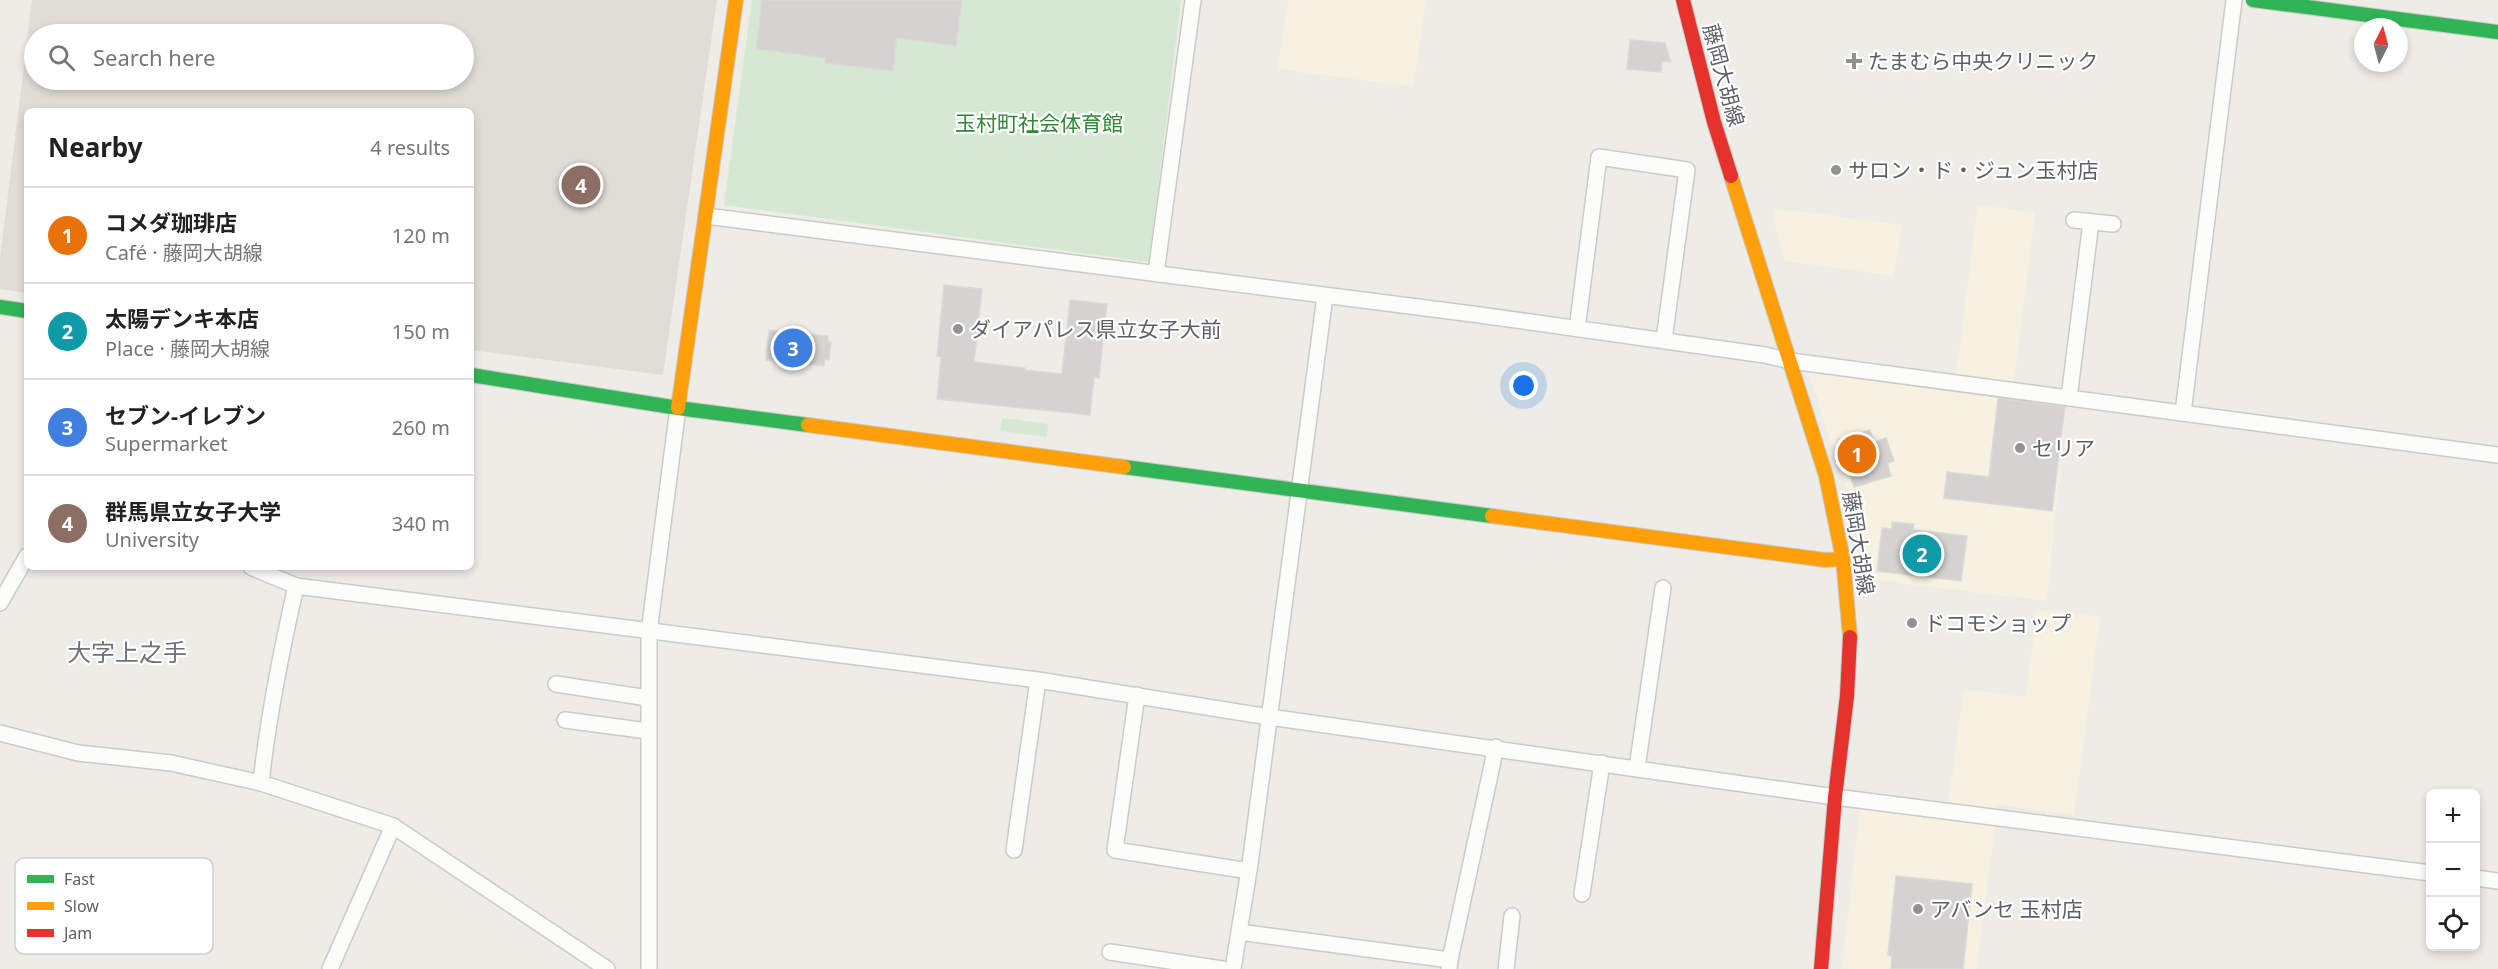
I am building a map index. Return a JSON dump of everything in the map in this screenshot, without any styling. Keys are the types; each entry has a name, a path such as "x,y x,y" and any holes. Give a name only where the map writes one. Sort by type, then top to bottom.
{"street":[{"path":"649,969 649,632 678,408 736,0"},
{"path":"1156,273 1193,0"},
{"name":"藤岡大胡線","path":"1683,0 1714,122 1826,476 1843,559 1849,640 1847,696 1835,797 1821,969"},
{"path":"2183,413 2234,0"},
{"path":"2253,0 2498,32"},
{"path":"1577,329 1599,157 1687,170 1664,340"},
{"path":"706,216 1664,340 1791,361 2498,455"},
{"path":"2074,220 2113,224"},
{"path":"2069,398 2091,222"},
{"path":"1233,969 1249,871 1325,296"},
{"path":"0,307 24,311"},
{"path":"474,375 678,408 1825,560 1843,559"},
{"path":"0,603 24,561"},
{"path":"258,570 296,586 1038,680 1269,717 1496,747 1835,797 2426,872"},
{"path":"261,783 274,684 296,586"},
{"path":"1637,768 1663,588"},
{"path":"1014,850 1038,680"},
{"path":"556,684 648,698"},
{"path":"1137,695 1115,850 1249,871"},
{"path":"565,720 648,731"},
{"path":"0,734 78,753 171,763 261,783 393,826 607,969"},
{"path":"1239,932 1449,965 1496,747"},
{"path":"1582,894 1602,763"},
{"path":"330,969 393,826"},
{"path":"2480,879 2498,881"},
{"path":"1506,969 1512,916"},
{"path":"1110,952 1222,969"}],"shaded area":[{"path":"32,0 717,0 663,375 474,350 474,108 24,108 24,293 0,289 0,259 24,65 24,90 474,90 474,24 29,24"},
{"path":"1288,0 1426,0 1413,87 1278,69"},
{"path":"1978,205 2035,212 2012,397 2066,405 2047,601 1866,579 1846,487 1808,370 1954,391"},
{"path":"1775,208 1902,225 1894,276 1785,261 1774,222"},
{"path":"2037,609 2100,617 2074,815 1998,805 1976,969 1842,969 1860,808 1946,819 1964,689 2026,697"}],"green space":[{"name":"玉村町社会体育館","path":"752,0 1181,0 1149,262 724,205"},
{"path":"1002,418 1048,424 1047,437 1000,431"}],"building":[{"path":"762,0 962,0 956,46 897,38 893,71 825,63 825,58 756,49"},
{"path":"1630,40 1665,43 1671,62 1662,61 1661,72 1627,69"},
{"name":"ダイアパレス県立女子大前","path":"944,285 982,289 974,362 1025,368 1025,370 1062,374 1070,300 1107,304 1099,378 1094,377 1090,415 937,399 941,357 937,356"},
{"path":"769,330 828,336 828,342 831,342 829,360 825,359 824,366 766,360"},
{"path":"1998,398 2065,407 2052,511 1944,498 1947,472 1989,477"},
{"path":"1870,430 1874,442 1886,438 1894,461 1887,463 1891,476 1854,487 1839,440"},
{"path":"1892,522 1914,524 1913,530 1967,536 1961,581 1877,571 1882,528 1892,529"},
{"path":"1896,876 1972,884 1963,969 1891,969 1892,956 1888,955"}],"traffic: fast":[{"path":"2253,0 2498,32"},
{"path":"0,307 24,311"},
{"path":"474,375 678,408 808,425"},
{"path":"1124,467 1492,516"}],"traffic: slow":[{"path":"678,408 736,0"},
{"path":"1731,176 1826,476 1843,559 1850,637"},
{"path":"808,425 1124,467"},
{"path":"1492,516 1825,560 1843,559"}],"traffic: jam":[{"path":"1683,0 1714,122 1731,176"},
{"path":"1821,969 1835,797 1847,696 1850,637"}],"place":[{"name":"たまむら中央クリニック","path":"1854,61"},
{"name":"サロン・ド・ジュン玉村店","path":"1836,170"},
{"name":"群馬県立女子大学","path":"581,185"},
{"name":"ダイアパレス県立女子大前","path":"958,329"},
{"name":"セブン-イレブン","path":"793,348"},
{"name":"セリア","path":"2020,448"},
{"name":"コメダ珈琲店","path":"1857,454"},
{"name":"太陽デンキ本店","path":"1922,554"},
{"name":"ドコモショップ","path":"1912,623"},
{"name":"アバンセ 玉村店","path":"1918,909"}],"district":[{"name":"大字上之手","path":"127,651"}]}
